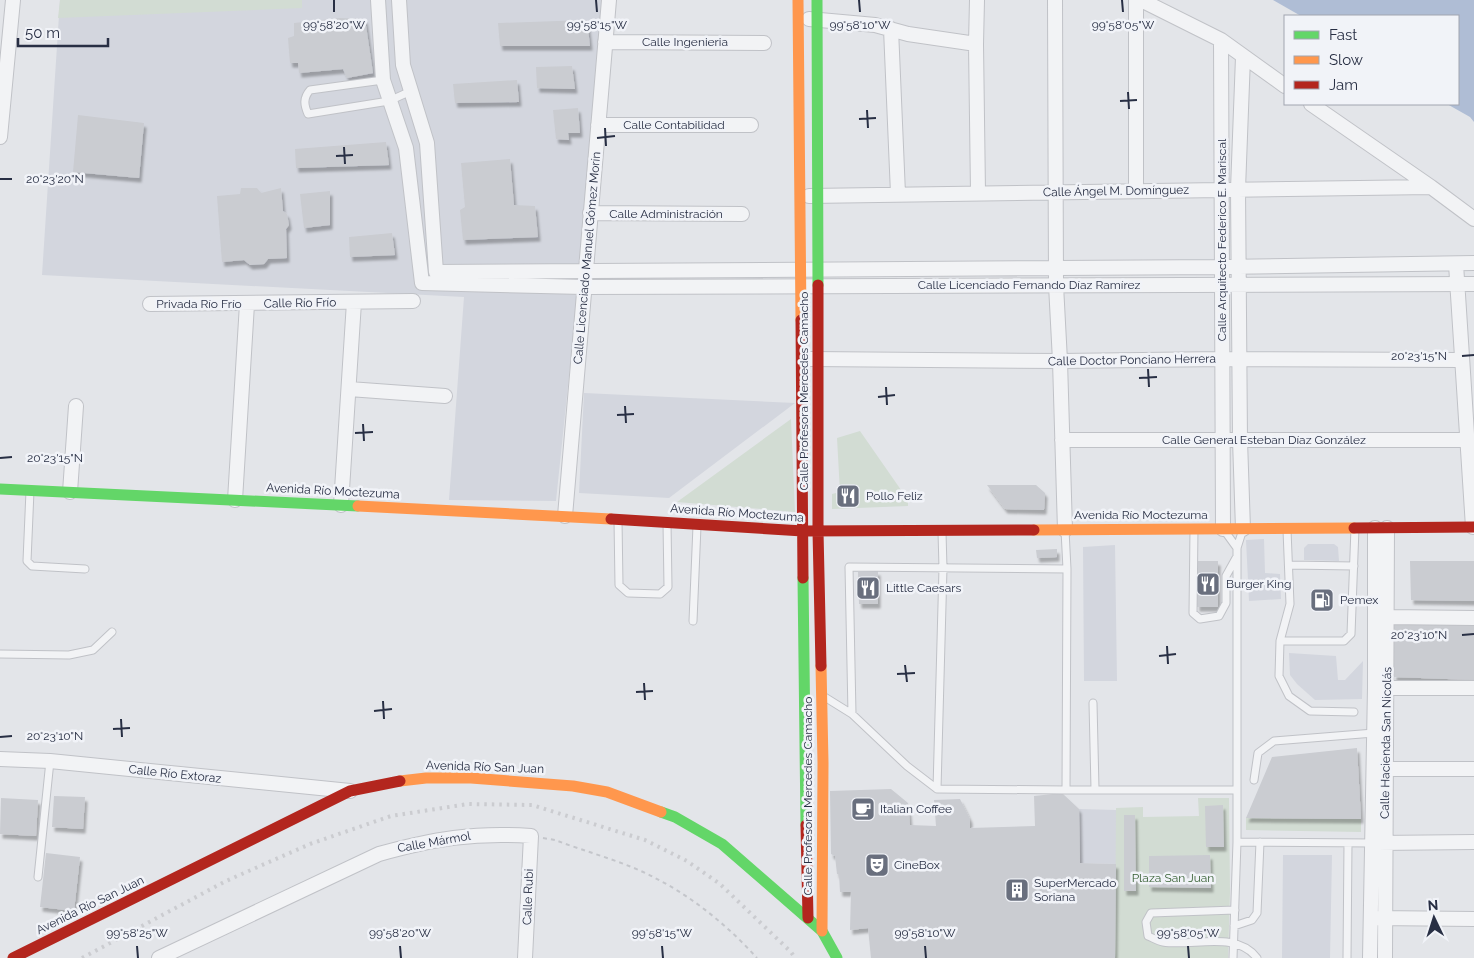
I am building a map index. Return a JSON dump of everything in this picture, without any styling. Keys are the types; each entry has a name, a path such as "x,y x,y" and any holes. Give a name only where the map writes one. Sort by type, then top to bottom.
{"street":[{"path":"0,137 13,0"},
{"path":"378,0 383,80 390,102"},
{"path":"399,0 403,65 411,90"},
{"name":"Calle Licenciado Manuel Gómez Morín","path":"564,516 609,0"},
{"name":"Calle Profesora Mercedes Camacho","path":"798,0 808,918"},
{"name":"Calle Profesora Mercedes Camacho","path":"817,0 818,531 823,763 822,931"},
{"path":"977,0 978,193"},
{"path":"1055,0 1056,285 1065,530"},
{"path":"1136,0 1136,191"},
{"path":"1141,0 1221,40 1284,85"},
{"path":"798,18 875,25 908,34 976,44"},
{"path":"891,30 898,194"},
{"name":"Calle Arquitecto Federico E. Mariscal","path":"1221,40 1223,529"},
{"name":"Calle Ingenieria","path":"605,42 764,42"},
{"name":"Calle Arquitecto Federico E. Mariscal","path":"1243,57 1238,189 1240,440 1243,529"},
{"name":"Calle Licenciado Fernando Díaz Ramírez","path":"411,90 427,143 436,272 1222,267 1474,263"},
{"name":"Calle Licenciado Fernando Díaz Ramírez","path":"390,102 406,148 422,283 584,287 1474,284"},
{"path":"1312,105 1474,219"},
{"name":"Calle Contabilidad","path":"598,125 751,125"},
{"name":"Calle Ángel M. Domínguez","path":"800,196 1431,187"},
{"name":"Calle Administración","path":"590,213 742,214"},
{"path":"1456,264 1473,527"},
{"name":"Calle Río Frío","path":"247,304 413,301"},
{"path":"341,505 354,302"},
{"name":"Privada Río Frío","path":"150,304 247,304"},
{"path":"235,500 247,304"},
{"name":"Calle Doctor Ponciano Herrera","path":"802,359 1060,361 1223,359 1462,360"},
{"path":"348,389 445,396"},
{"path":"70,492 76,406"},
{"name":"Calle General Esteban Díaz González","path":"1062,440 1467,440"},
{"name":"Avenida Río Moctezuma","path":"0,489 564,516 803,531 1473,527"},
{"name":"Calle Hacienda San Nicolás","path":"1379,843 1374,733 1381,688 1387,617 1381,528"},
{"name":"Calle Hacienda San Nicolás","path":"1370,958 1377,918 1379,843 1386,769 1381,688 1381,528"},
{"path":"1387,617 1474,618"},
{"path":"1381,688 1474,688"},
{"name":"Calle Río Extoraz","path":"0,759 50,761 350,791"},
{"path":"805,764 823,763"},
{"path":"1386,769 1474,769"},
{"name":"Avenida Río San Juan","path":"13,958 350,791 426,778 471,778 573,786 606,792 675,818 722,844 822,931"},
{"name":"Calle Mármol","path":"159,958 378,854 417,843 464,835 502,834 530,836"},
{"name":"Calle Rubi","path":"525,958 530,836"},
{"path":"1379,843 1474,842"},
{"path":"1377,918 1474,919"},
{"name":"Calle Hacienda San Nicolás","path":"1377,918 1384,958"},
{"path":"822,931 838,958"}],"lane":[{"path":"383,80 310,90 305,96 305,106 308,114 390,102 411,90"},
{"path":"30,490 27,561 32,566 85,570"},
{"path":"618,519 619,585 628,593 660,594 668,588 667,523"},
{"path":"693,621 697,524"},
{"path":"1280,641 1344,640 1351,634 1355,528"},
{"path":"1194,529 1193,613 1200,618 1219,616 1226,603 1226,576 1237,557"},
{"path":"1223,529 1237,548"},
{"path":"1233,958 1237,842 1237,548 1243,529"},
{"path":"1287,529 1290,604 1280,641 1279,676 1289,696 1310,712 1354,712"},
{"path":"937,789 943,568 942,530"},
{"path":"1065,530 1067,569 1066,790"},
{"path":"1289,565 1354,566"},
{"path":"852,714 849,567 1067,569"},
{"path":"0,654 69,656 94,650 112,632"},
{"path":"821,695 852,714 907,766 937,789 1237,790"},
{"path":"1093,703 1095,789"},
{"path":"1254,780 1258,753 1274,741 1374,733"},
{"path":"38,877 50,761"},
{"path":"1237,842 1379,843"},
{"path":"1234,926 1252,920 1257,913 1260,842"},
{"path":"1347,958 1348,843"},
{"path":"1235,910 1151,913 1146,922 1148,936 1162,942 1233,942 1252,951 1258,958"}],"path":[{"path":"530,836 555,840 655,877 705,910 757,958"}],"shaded area":[{"path":"60,0 608,0 556,501 449,500 464,297 42,275"},
{"path":"584,393 795,403 669,498 579,493"},
{"path":"1264,539 1265,573 1280,574 1281,599 1249,601 1246,540"},
{"path":"1308,544 1334,544 1338,547 1339,561 1304,560 1304,548"},
{"path":"1115,545 1117,681 1084,681 1083,547"},
{"path":"1289,653 1336,656 1338,680 1345,680 1363,661 1362,699 1315,700 1290,675"},
{"path":"1079,809 1116,810 1116,864 1080,863"},
{"path":"1283,855 1332,855 1330,958 1282,958"}],"green space":[{"path":"60,0 302,0 302,8 58,18"},
{"path":"791,419 795,512 677,502"},
{"path":"860,431 908,500 908,506 832,509 832,494 840,492 837,438"},
{"name":"Plaza San Juan","path":"1198,798 1229,798 1230,892 1228,958 1115,958 1116,808 1143,807 1143,817 1199,816"},
{"path":"1246,818 1361,819 1361,832 1246,830"}],"water":[{"path":"1273,0 1474,0 1474,122 1470,117 1449,105 1459,105 1459,15 1299,15"}],"building":[{"path":"340,18 365,19 373,73 347,78 343,69 299,73 298,63 290,63 288,38 294,36 294,23"},
{"path":"587,20 590,46 500,46 498,23"},
{"path":"572,66 575,89 537,88 536,67"},
{"path":"517,80 519,102 455,103 453,84"},
{"path":"578,108 580,133 568,133 569,140 556,139 553,110"},
{"path":"78,115 144,123 139,178 73,172"},
{"path":"386,142 389,165 296,168 295,149"},
{"path":"510,159 514,205 535,206 538,237 463,240 460,210 465,207 461,163"},
{"path":"241,188 257,188 261,193 281,188 283,211 287,214 289,225 286,229 287,258 268,259 264,264 250,265 244,260 222,262 217,196 240,194"},
{"path":"330,191 330,225 304,228 300,194"},
{"path":"392,233 395,255 350,257 349,237"},
{"path":"987,485 1036,485 1045,493 1044,510 1005,509"},
{"path":"1057,549 1057,557 1037,558 1036,550"},
{"name":"Burger King","path":"1197,561 1218,561 1218,607 1197,607"},
{"path":"1410,561 1474,561 1474,601 1411,600"},
{"name":"Little Caesars","path":"878,571 878,604 859,604 858,572"},
{"path":"1392,624 1474,624 1474,680 1394,677"},
{"path":"1357,748 1361,819 1246,818 1272,757"},
{"name":"SuperMercado Soriana","path":"891,789 908,803 910,825 936,826 934,800 960,799 970,819 970,828 1035,826 1034,796 1062,793 1079,809 1080,863 1116,864 1115,958 871,958 868,928 850,930 851,892 840,892 835,856 831,854 830,791"},
{"path":"54,796 85,797 83,829 52,827"},
{"path":"1,798 38,800 36,836 0,834"},
{"path":"1223,805 1224,847 1206,847 1205,806"},
{"path":"1124,815 1135,815 1136,891 1124,891"},
{"path":"46,853 80,857 74,911 40,907"},
{"path":"1210,855 1211,888 1149,887 1149,856"}],"railway":[{"path":"82,958 226,881 310,844 391,816 468,804 532,805 645,840 687,861 720,884 795,958"}],"traffic: fast":[{"path":"817,0 818,285"},
{"path":"0,489 358,506"},
{"path":"803,578 806,825"},
{"path":"661,812 675,817 722,844 822,931 837,958"}],"traffic: slow":[{"path":"798,0 801,320"},
{"path":"358,506 611,519"},
{"path":"1034,530 1354,528"},
{"path":"821,666 823,763 822,931"},
{"path":"400,781 426,778 471,778 573,786 607,792 661,812"}],"traffic: jam":[{"path":"818,285 818,531 821,666"},
{"path":"801,320 803,578"},
{"path":"611,519 803,531 1034,530"},
{"path":"1354,528 1474,527"},
{"path":"13,958 350,791 400,781"},
{"path":"806,825 808,918"}],"place":[{"name":"Pollo Feliz","path":"848,496"},
{"name":"Burger King","path":"1208,584"},
{"name":"Little Caesars","path":"868,588"},
{"name":"Pemex","path":"1322,600"},
{"name":"Italian Coffee","path":"863,809"},
{"name":"CineBox","path":"877,865"},
{"name":"SuperMercado Soriana","path":"1017,890"}]}
